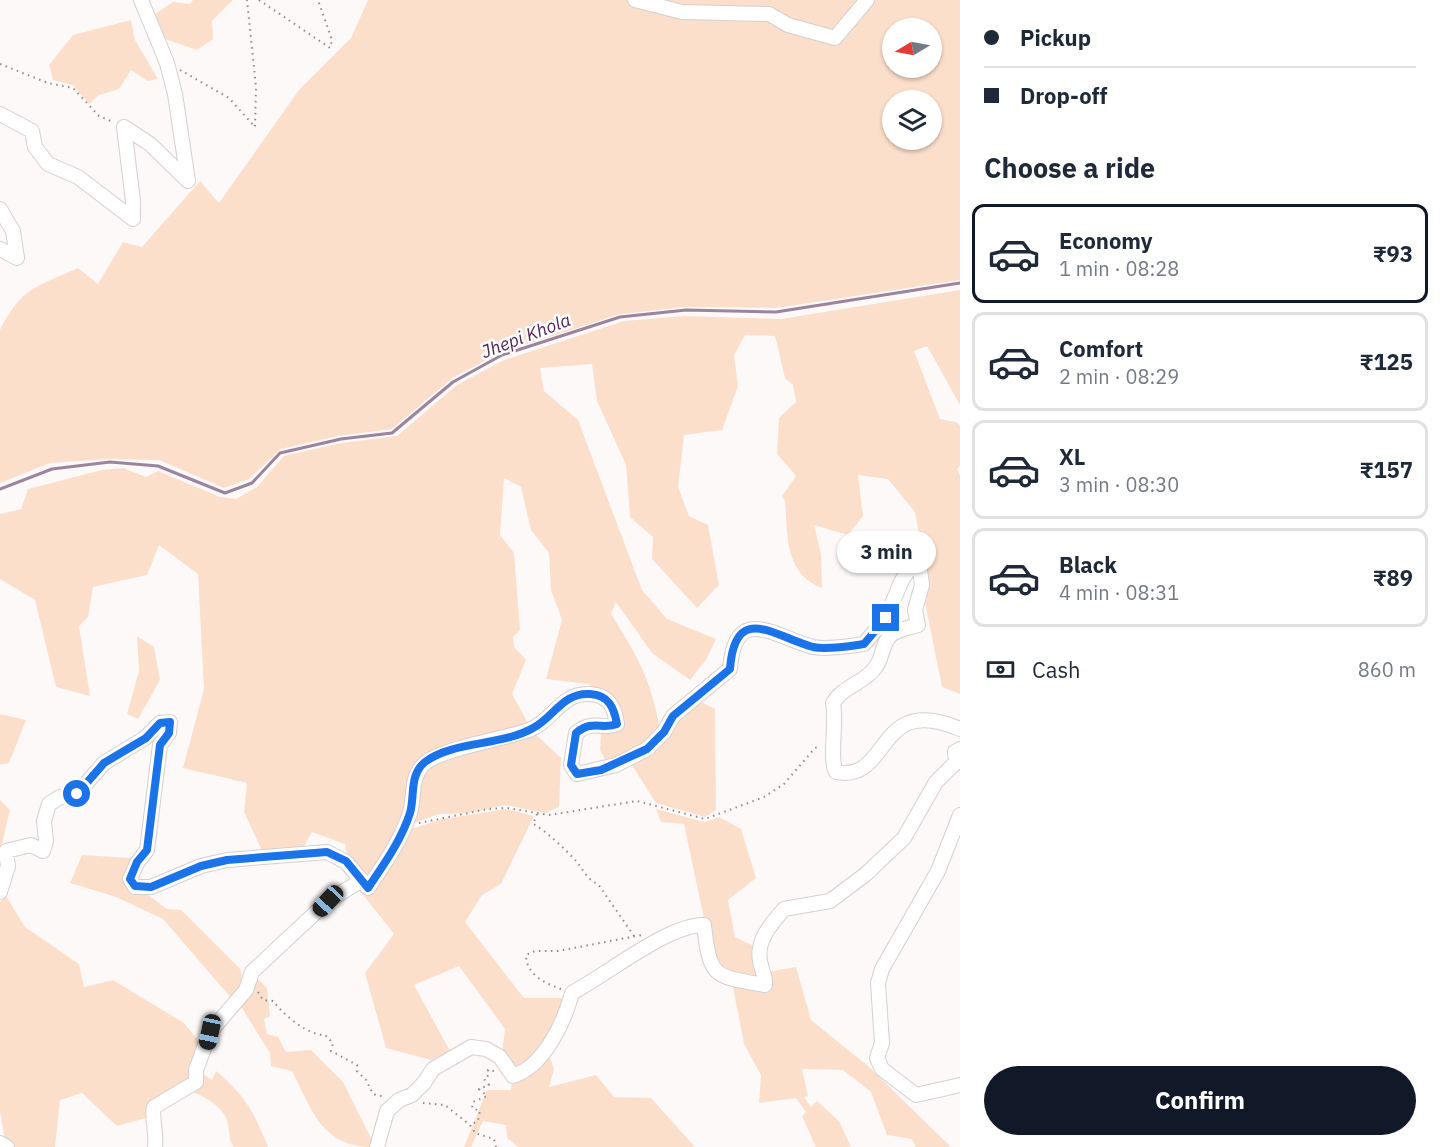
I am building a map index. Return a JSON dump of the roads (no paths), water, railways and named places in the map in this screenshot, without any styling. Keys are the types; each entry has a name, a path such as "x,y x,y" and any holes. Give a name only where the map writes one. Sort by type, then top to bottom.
{"street":[{"path":"0,114 32,131 35,147 48,164 78,177 133,219 124,127 150,144 188,182 183,161 181,117 167,63 141,0"},
{"path":"635,0 682,12 769,14 788,25 835,38 867,0"},
{"path":"0,209 13,231 17,258 0,249"},
{"path":"0,892 8,866 6,851 31,845 43,851 46,841 44,820 49,804 60,797 77,794 104,763 146,738 160,723 170,722 169,733 160,745 147,850 137,862 130,879 135,886 151,887 201,866 227,860 327,852 346,861 368,888 394,850 403,830 411,810 415,776 424,763 440,754 532,729 572,697 590,694 600,696 610,703 615,711 617,724 611,727 591,724 576,733 571,765 577,774 588,774 616,765 647,749 664,732 673,716 730,669 732,648 736,639 747,631 776,631 815,647 864,644 886,618 901,582 918,555 922,585 915,610 918,625 891,635 872,672 838,694 833,703 836,720 831,764 836,772 850,775 863,768 899,727 914,719 930,719 960,729"},
{"path":"377,1147 380,1128 387,1112 412,1095 433,1069 471,1047 486,1049 500,1057 513,1076 526,1072 560,1026 572,993 601,978 666,934 693,925 704,925 712,968 721,976 765,985 766,975 759,962 760,944 770,926 784,909 830,901 866,874 904,838 936,782 959,758"},
{"path":"960,815 928,889 882,969 878,993 882,1043 877,1059 882,1069 916,1095 960,1085"},
{"path":"155,1147 154,1107 196,1082 196,1070 210,1032 246,990 252,972 328,901 362,880"},
{"path":"0,1143 7,1147"}],"waterway":[{"name":"Jhepi Khola","path":"0,489 52,469 110,462 158,466 225,493 252,483 280,453 341,439 392,433 453,382 502,355 620,317 686,310 776,312 960,283"}]}
